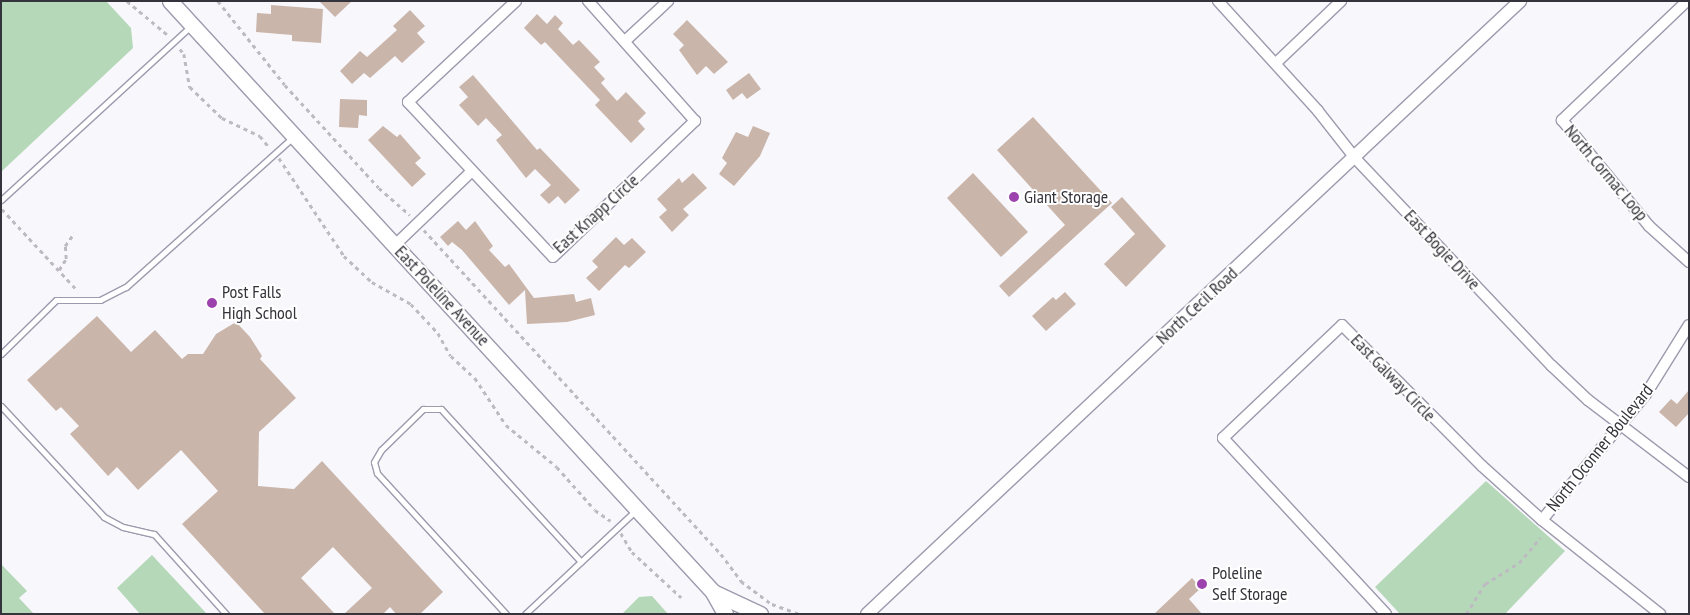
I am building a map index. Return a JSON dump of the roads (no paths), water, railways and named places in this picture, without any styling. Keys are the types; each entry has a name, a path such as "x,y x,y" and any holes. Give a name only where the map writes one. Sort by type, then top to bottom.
{"main road":[{"name":"East Poleline Avenue","path":"170,1 292,138 395,245 713,592 725,614"},
{"name":"East Poleline Avenue","path":"713,592 760,614"}],"street":[{"name":"East Knapp Circle","path":"516,1 408,102 553,257 696,122 588,1"},
{"path":"625,41 668,1"},
{"name":"East Bogie Drive","path":"1218,1 1276,63 1355,158 1552,366 1622,426 1689,477"},
{"path":"1276,63 1340,1"},
{"name":"North Cecil Road","path":"857,614 870,610 1355,158 1520,1"},
{"name":"North Cormac Loop","path":"1687,1 1562,120 1649,226 1689,262"},
{"path":"395,245 472,171"},
{"name":"East Galway Circle","path":"1386,614 1223,438 1342,325 1437,423 1542,520 1660,614"},
{"name":"North Oconner Boulevard","path":"1542,520 1622,426 1689,325"}],"lane":[{"path":"1,200 192,25"},
{"path":"1,354 56,300 87,300 112,296 126,288 292,138"},
{"path":"1,406 104,517 154,534 226,614"},
{"path":"506,614 377,474 374,462 381,450 423,409 441,409 581,562"},
{"path":"525,614 637,509"}],"place":[{"name":"Giant Storage","path":"1014,197"},
{"name":"Post Falls High School","path":"212,303"},
{"name":"Poleline Self Storage","path":"1202,584"}]}
